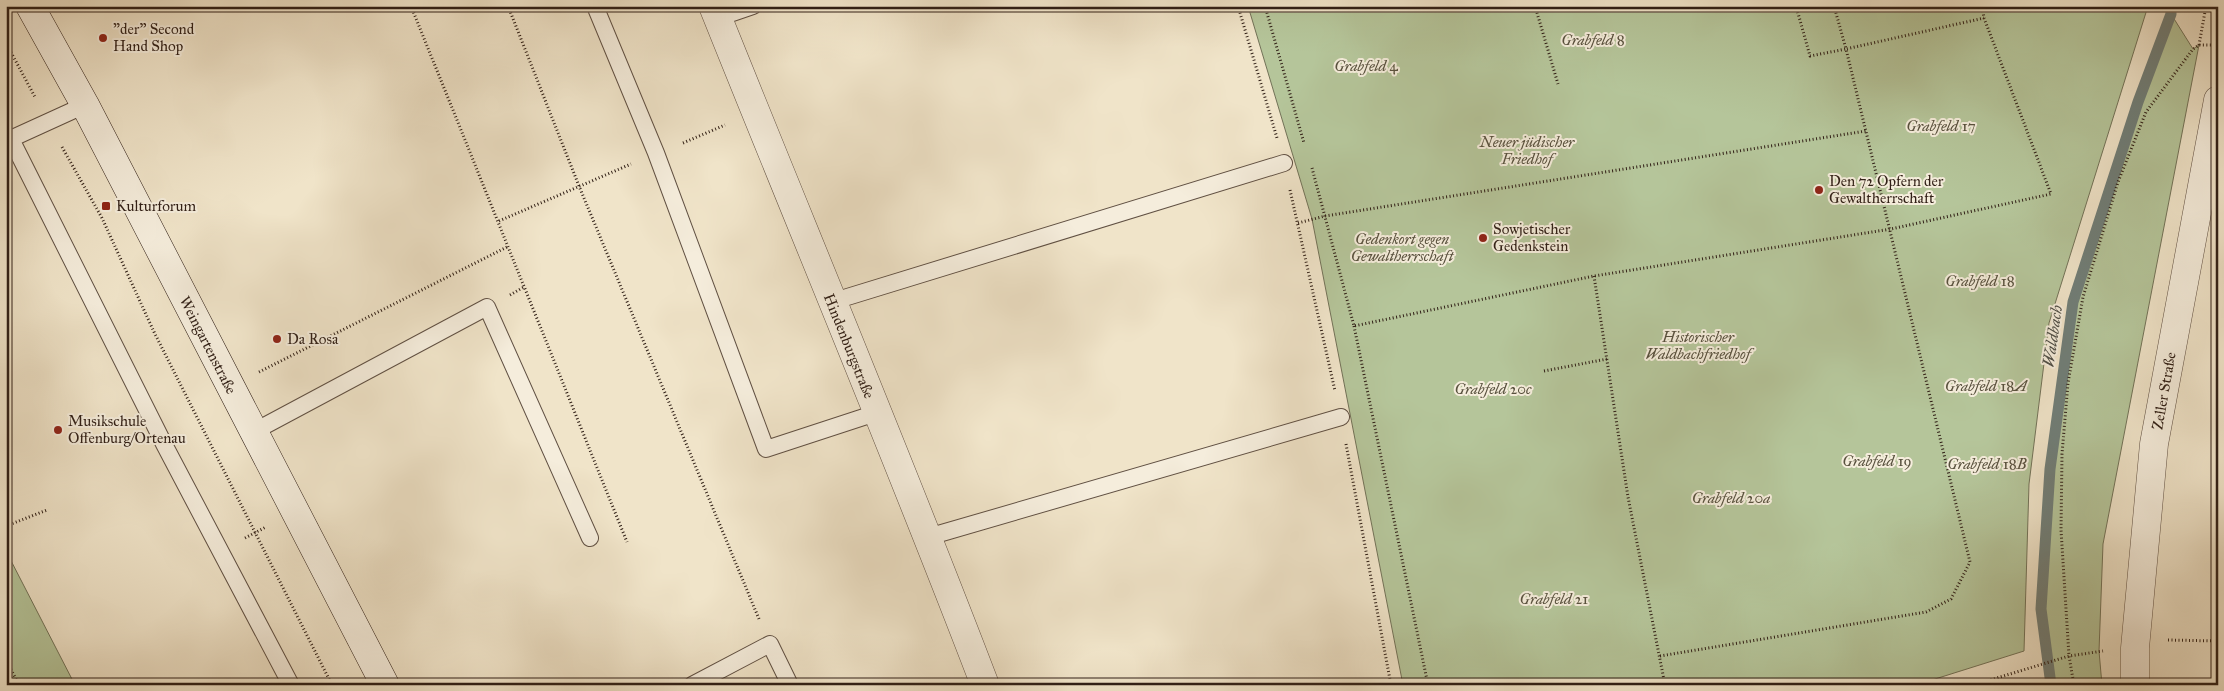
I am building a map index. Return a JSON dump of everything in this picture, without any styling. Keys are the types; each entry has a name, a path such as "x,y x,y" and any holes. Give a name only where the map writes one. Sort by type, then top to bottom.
{"street":[{"name":"Weingartenstraße","path":"30,6 85,105 385,685"},
{"name":"Hindenburgstraße","path":"716,12 831,302 928,537 985,685"},
{"name":"Zeller Straße","path":"2135,685 2135,648 2154,444 2218,100"}],"lane":[{"path":"595,6 656,154 766,450 876,413"},
{"path":"716,12 753,6"},
{"path":"85,105 9,140 165,446 290,685"},
{"path":"831,302 1284,163"},
{"path":"253,432 487,307 590,538"},
{"path":"928,537 1341,417"},
{"path":"692,685 770,644 790,685"}],"path":[{"path":"411,6 627,542"},
{"path":"508,6 579,186 770,644"},
{"path":"1238,6 1284,163 1298,223 1341,417 1391,685"},
{"path":"1266,6 1306,150"},
{"path":"1535,6 1558,84"},
{"path":"1796,6 1810,56 1984,18"},
{"path":"1660,656 1926,612 1951,599 1970,562 1891,229 1834,6"},
{"path":"1354,326 1594,276 1891,229 2051,194 1984,18 1982,6"},
{"path":"2199,46 2206,6"},
{"path":"6,43 102,218 158,341 332,685"},
{"path":"2074,685 2069,656 2061,530 2062,454 2068,383 2084,297 2118,182 2146,112 2193,49 2199,46 2218,46"},
{"path":"499,221 756,112"},
{"path":"1298,223 1325,216 1866,131"},
{"path":"1309,159 1354,326 1428,685"},
{"path":"230,387 509,246"},
{"path":"1594,276 1628,497 1665,685"},
{"path":"1544,371 1607,359"},
{"path":"6,526 47,510"},
{"path":"220,552 295,511"},
{"path":"2170,640 2218,641"},
{"path":"1974,685 2069,656"},
{"path":"6,660 18,685"}],"green space":[{"name":"Historischer Waldbachfriedhof","path":"1248,6 2148,6 2049,323 2029,484 2024,651 1916,685 1403,685 1312,219"},
{"path":"2171,14 2193,49 2199,45 2103,544 2099,651 2102,685 2051,685 2041,609 2050,469 2073,302 2138,102"},
{"path":"6,551 75,685 6,685"}],"waterway":[{"name":"Waldbach","path":"2051,685 2041,609 2050,469 2073,302 2138,102 2171,14 2171,6"}],"place":[{"name":"\"der\" Second Hand Shop","path":"103,38"},
{"name":"Den 72 Opfern der Gewaltherrschaft","path":"1819,190"},
{"name":"Kulturforum","path":"106,206"},
{"name":"Sowjetischer Gedenkstein","path":"1483,238"},
{"name":"Da Rosa","path":"277,339"},
{"name":"Musikschule Offenburg/Ortenau","path":"58,430"}],"park label":[{"name":"Grabfeld 8","path":"1593,40"},
{"name":"Grabfeld 4","path":"1366,66"},
{"name":"Grabfeld 17","path":"1941,126"},
{"name":"Neuer jüdischer Friedhof","path":"1527,150"},
{"name":"Gedenkort gegen Gewaltherrschaft","path":"1402,248"},
{"name":"Grabfeld 18","path":"1980,281"},
{"name":"Grabfeld 18A","path":"1986,386"},
{"name":"Grabfeld 20c","path":"1493,389"},
{"name":"Grabfeld 19","path":"1877,461"},
{"name":"Grabfeld 18B","path":"1987,464"},
{"name":"Grabfeld 20a","path":"1731,498"},
{"name":"Grabfeld 21","path":"1554,599"}]}
